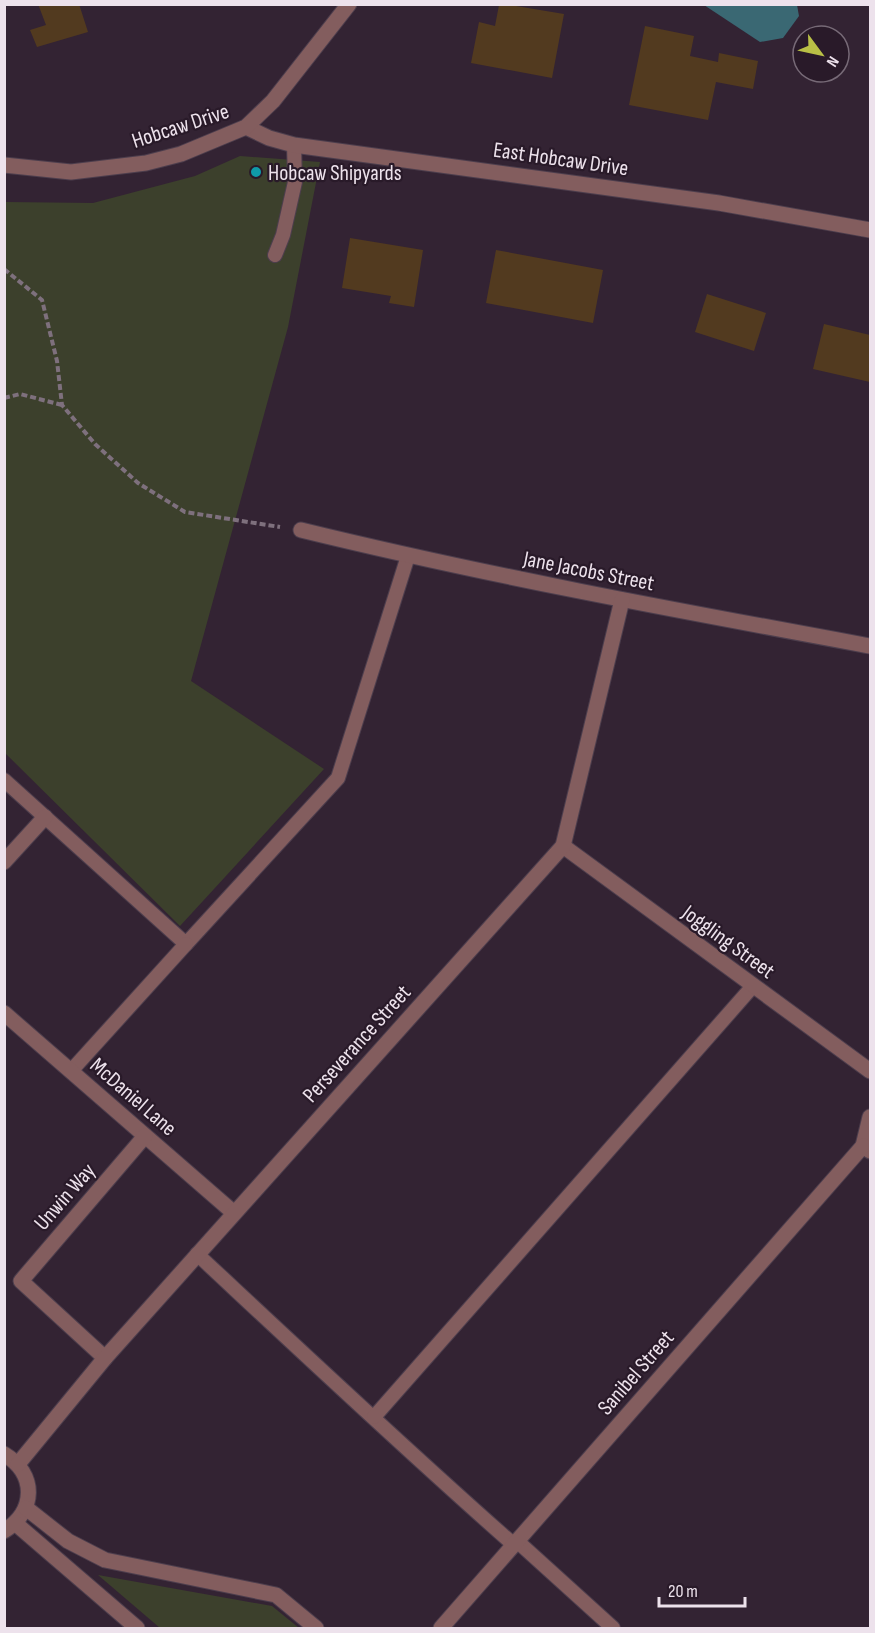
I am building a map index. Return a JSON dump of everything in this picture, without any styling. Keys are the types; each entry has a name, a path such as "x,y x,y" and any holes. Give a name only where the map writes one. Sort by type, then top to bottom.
{"street":[{"name":"Hobcaw Drive","path":"4,165 71,172 146,163 181,154 246,127 273,101 349,4"},
{"name":"East Hobcaw Drive","path":"246,127 269,138 294,145 719,203 870,230"},
{"name":"Jane Jacobs Street","path":"301,530 408,556 622,600 870,646"},
{"name":"Perseverance Street","path":"18,1464 105,1358 563,846 622,600"},
{"path":"4,862 45,817"},
{"name":"Joggling Street","path":"563,846 870,1071"},
{"name":"McDaniel Lane","path":"4,1013 234,1213"},
{"path":"867,1148 870,1117"},
{"name":"Unwin Way","path":"105,1358 21,1281 145,1136"},
{"name":"Sanibel Street","path":"441,1629 867,1148"},
{"path":"4,1454 18,1464 26,1476 29,1490 26,1508 10,1527 138,1629"},
{"path":"26,1508 68,1541 105,1560 276,1594 316,1629"}],"lane":[{"path":"275,255 283,235 295,182 294,145"},
{"path":"71,1071 338,778 408,556"},
{"path":"4,780 186,944"},
{"path":"374,1417 753,986"},
{"path":"197,1254 407,1450 613,1629"}],"path":[{"path":"4,269 42,300 57,361 62,405 95,444 138,483 185,512 301,530"},
{"path":"4,399 20,394 62,405"}],"green space":[{"path":"240,156 320,162 288,327 191,681 324,769 180,926 5,753 5,202 93,203 195,176"},
{"path":"98,1575 272,1606 299,1628 160,1628"}],"water":[{"path":"704,5 797,5 799,16 783,38 760,42"}],"building":[{"path":"38,4 79,4 88,32 37,47 30,30 46,25"},
{"path":"499,5 564,14 552,78 471,63 479,22 495,26"},
{"path":"645,26 694,36 690,56 718,62 719,53 758,61 753,89 716,82 708,120 629,105"},
{"path":"350,238 423,250 414,307 389,303 391,296 342,288"},
{"path":"496,250 603,270 593,323 486,303"},
{"path":"707,294 766,313 754,351 695,332"},
{"path":"824,324 870,335 870,382 813,369"}],"place":[{"name":"Hobcaw Shipyards","path":"256,172"}]}
